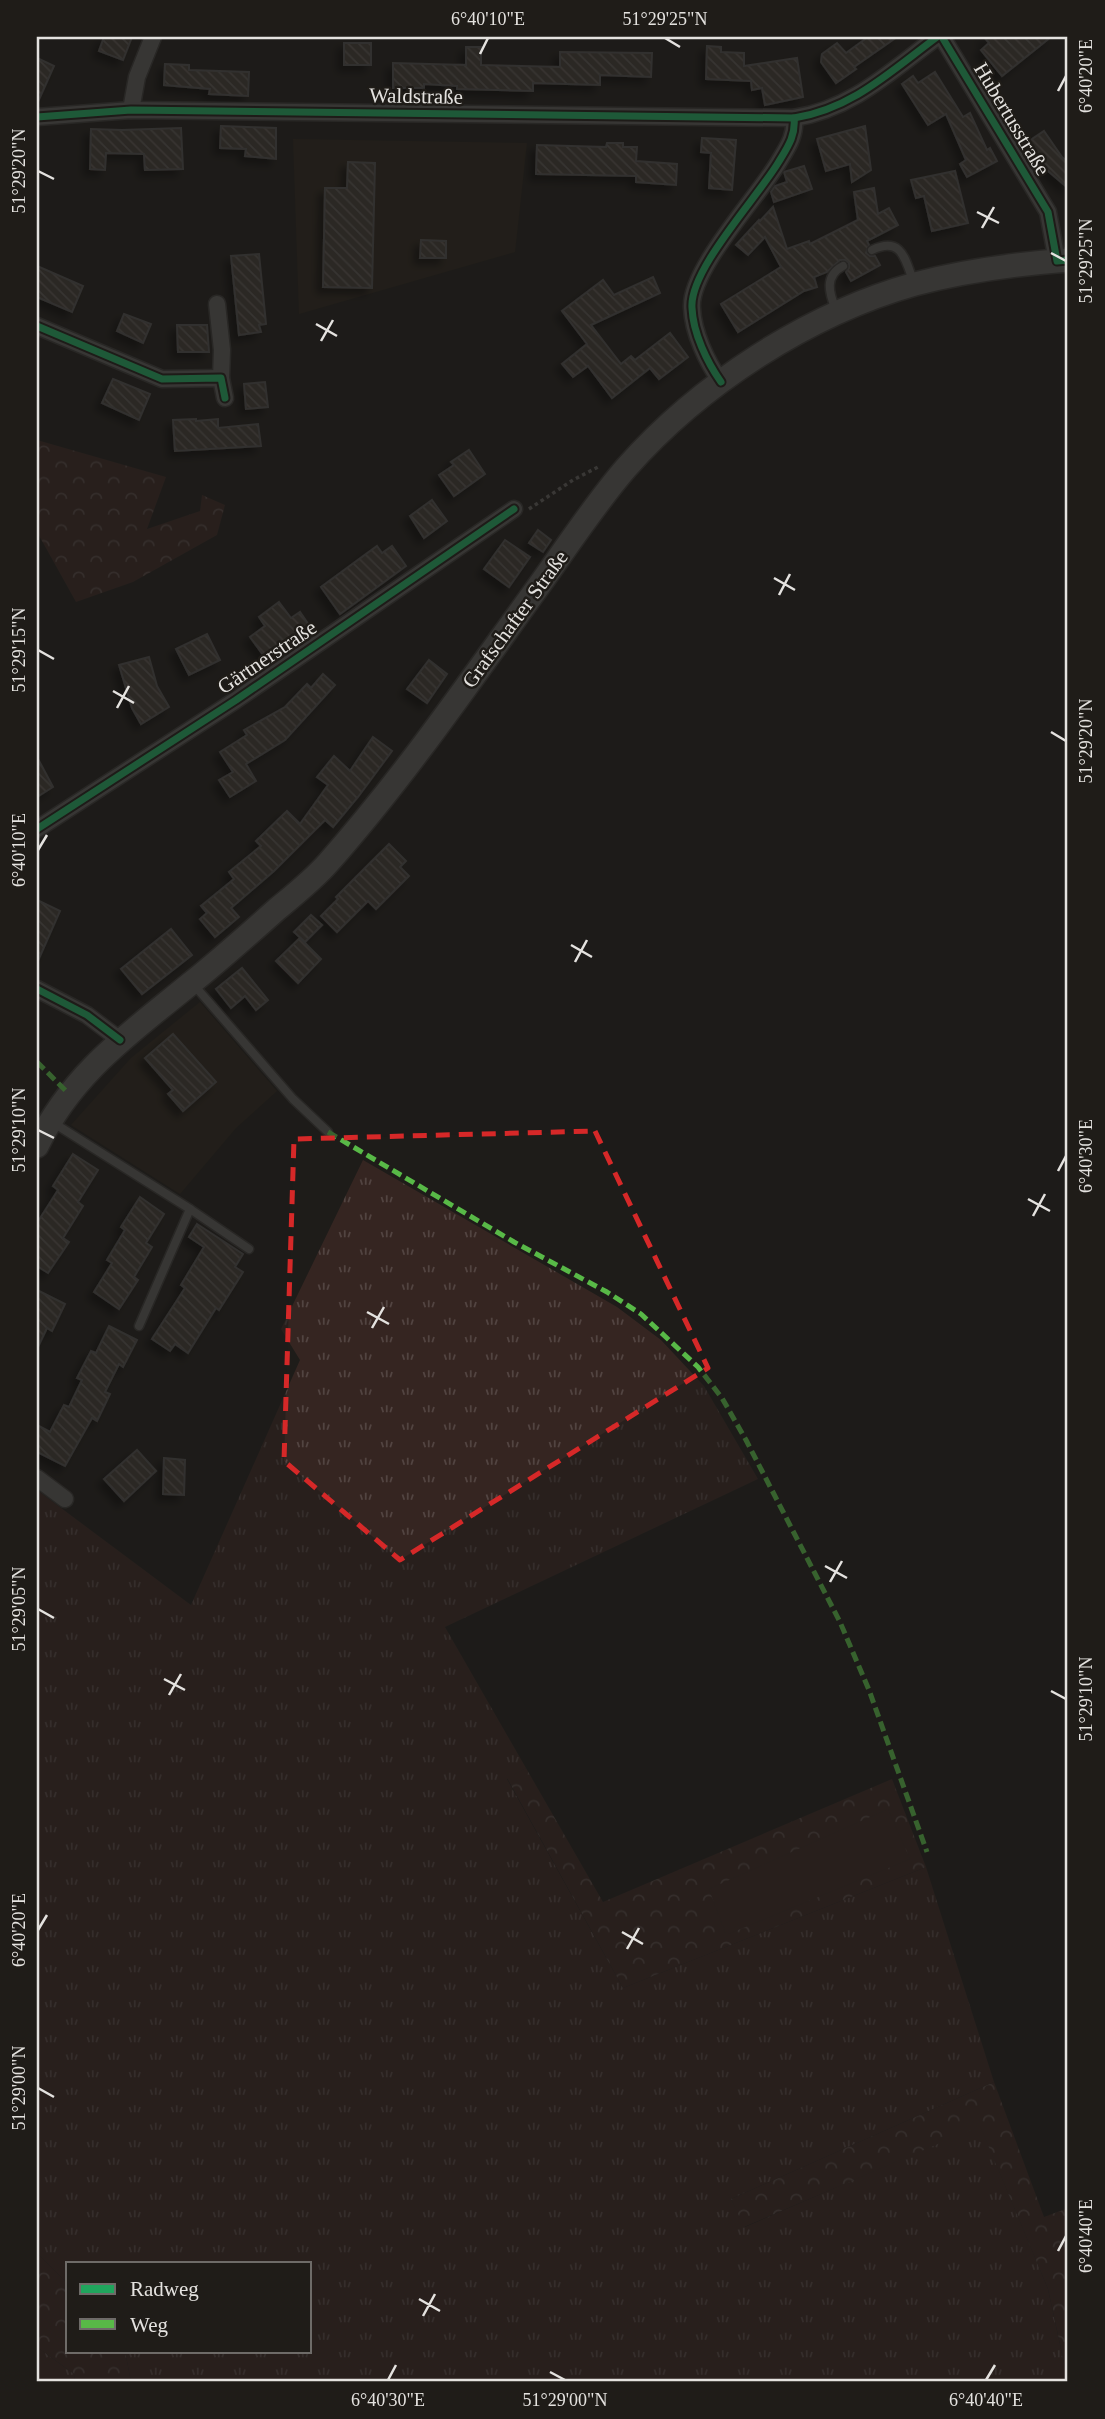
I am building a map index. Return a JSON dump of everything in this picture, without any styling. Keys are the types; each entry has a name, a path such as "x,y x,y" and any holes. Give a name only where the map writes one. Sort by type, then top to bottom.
{"main road":[{"name":"Grafschafter Straße","path":"37,1146 49,1121 78,1082 120,1040 192,982 327,865 419,751 627,467 677,418 721,382 794,334 838,313 915,284 994,268 1062,261"}],"street":[{"path":"131,110 137,77 153,37"},
{"name":"Waldstraße","path":"37,117 131,110 794,118 828,110 858,96 937,37"},
{"name":"Hubertusstraße","path":"942,37 1048,212 1062,261"},
{"path":"721,382 709,365 697,330 691,307 695,285 705,265 765,184 792,141 794,118"},
{"path":"217,304 222,350 221,378 225,398"},
{"path":"37,326 162,380 221,378"},
{"name":"Gärtnerstraße","path":"37,829 236,700 514,509"},
{"path":"37,989 87,1015 120,1040"},
{"path":"37,1478 65,1499"}],"lane":[{"path":"872,250 884,244 896,247 903,253 915,284"},
{"path":"838,313 828,282 833,271 843,266"},
{"path":"192,982 293,1099 328,1132"},
{"path":"49,1121 249,1249"},
{"path":"139,1326 190,1209"}],"path":[{"path":"514,509 527,511 573,480 607,462 618,461 627,467"}],"highlighted area":[{"path":"595,1131 708,1368 400,1560 284,1461 294,1139"}],"shaded area":[{"path":"293,139 527,143 515,252 299,314"},
{"path":"200,1002 277,1091 236,1128 180,1194 71,1125 131,1058"}],"green space":[{"path":"37,440 166,477 147,529 200,511 202,495 225,505 217,535 133,582 76,602 37,532"},
{"path":"363,1160 617,1307 661,1340 704,1386 758,1479 445,1627 526,1768 507,1779 623,1988 926,1867 994,2082 731,2199 745,2227 980,2125 1048,2289 1068,2382 131,2382 125,2352 312,2352 312,2262 66,2262 66,2282 37,2253 37,1490 191,1605 300,1360 281,1329"},
{"path":"526,1768 603,1902 892,1779 926,1867 623,1988 507,1778"},
{"path":"888,1809 910,1859 726,1935 709,1889"},
{"path":"994,2082 1044,2217 1068,2208 1068,2381 1048,2289 980,2126 744,2227 731,2199"},
{"path":"37,2253 66,2282 66,2352 125,2352 131,2382 75,2382 74,2374 37,2347"},
{"path":"37,2347 74,2374 75,2382 37,2382"}],"building":[{"path":"104,37 132,37 123,60 99,51"},
{"path":"868,37 897,37 836,83 821,62 822,54 837,43 846,53"},
{"path":"984,37 1051,37 1002,76 981,50 989,43"},
{"path":"344,43 371,43 371,65 344,65"},
{"path":"707,46 721,47 721,52 744,53 744,66 797,58 803,97 765,105 762,88 752,90 751,81 706,79"},
{"path":"466,47 481,47 481,65 560,67 560,52 652,53 651,77 600,75 600,85 533,83 533,91 457,89 457,86 424,84 424,88 393,88 393,63 466,65"},
{"path":"37,58 54,66 37,104"},
{"path":"165,64 189,65 189,70 249,72 248,96 209,94 210,89 164,85"},
{"path":"935,72 963,117 970,113 987,150 990,148 997,161 967,177 960,164 966,160 946,114 928,125 902,84 913,76 918,83"},
{"path":"221,126 276,128 276,159 245,156 246,149 220,148"},
{"path":"865,126 871,170 852,182 850,164 826,171 817,139"},
{"path":"181,128 183,169 145,170 144,154 106,153 105,170 90,169 91,129"},
{"path":"1044,131 1068,162 1068,188 1041,165 1026,143"},
{"path":"702,138 736,140 732,190 709,188 711,153 701,152"},
{"path":"607,143 623,143 623,147 637,147 636,161 677,164 676,185 636,182 636,176 536,174 537,145 606,147"},
{"path":"348,162 375,163 372,288 323,287 325,188 347,188"},
{"path":"804,166 812,189 774,202 771,192 775,186 787,182 784,172"},
{"path":"955,171 968,223 932,231 924,196 916,198 911,180"},
{"path":"874,188 878,214 889,208 898,225 867,241 869,245 866,253 875,256 880,265 851,281 846,272 849,263 840,260 827,272 814,277 817,287 804,291 738,332 721,304 781,267 765,237 748,255 736,245 759,220 773,207 787,249 809,241 810,244 858,220 854,192"},
{"path":"421,240 446,241 446,258 420,258"},
{"path":"259,254 266,324 259,325 261,332 239,335 231,256"},
{"path":"37,266 83,286 72,312 37,297"},
{"path":"653,277 660,293 591,325 621,364 631,356 635,360 670,333 688,357 659,379 650,368 612,398 588,366 573,377 562,364 587,344 562,311 603,280 614,295"},
{"path":"124,314 151,324 143,343 117,331"},
{"path":"177,325 207,325 209,352 178,352"},
{"path":"113,379 150,394 139,420 102,403"},
{"path":"265,382 268,407 246,409 244,384"},
{"path":"218,419 218,428 258,424 261,446 175,451 173,420"},
{"path":"469,450 485,474 454,496 439,475 454,465 451,462"},
{"path":"432,500 447,521 424,538 410,516"},
{"path":"538,530 551,540 543,552 529,543"},
{"path":"505,540 530,557 509,587 484,569"},
{"path":"377,546 382,553 392,546 406,566 340,614 321,587"},
{"path":"279,602 291,618 300,612 313,631 269,663 250,637 265,626 259,617"},
{"path":"207,634 220,660 189,675 176,649"},
{"path":"149,657 157,686 169,707 141,724 132,708 119,665"},
{"path":"429,660 447,674 427,703 407,689"},
{"path":"323,674 335,685 285,740 246,764 256,781 230,797 219,780 233,772 220,752 247,735 244,730 285,707 307,684 311,688"},
{"path":"373,737 392,751 358,797 333,827 325,820 274,871 231,908 239,917 215,937 200,919 207,913 201,906 234,879 229,872 261,846 256,841 287,811 300,824 328,785 317,777 334,756 350,771"},
{"path":"37,757 53,787 37,797"},
{"path":"389,844 406,861 400,867 409,876 376,909 368,901 337,932 321,916 338,899 336,897"},
{"path":"37,900 60,911 37,963"},
{"path":"311,915 322,925 305,942 294,932"},
{"path":"171,929 192,955 142,994 121,969"},
{"path":"300,938 321,959 298,983 276,961"},
{"path":"242,968 268,1000 256,1010 245,996 231,1008 216,989"},
{"path":"173,1034 216,1082 183,1111 168,1094 173,1090 145,1058"},
{"path":"73,1154 98,1170 78,1202 83,1206 63,1238 69,1242 48,1273 37,1266 37,1223 58,1190 53,1186"},
{"path":"140,1197 164,1214 146,1243 152,1247 134,1277 138,1280 119,1309 94,1292 112,1263 107,1260 125,1230 121,1227"},
{"path":"197,1224 243,1254 235,1267 243,1272 219,1310 216,1308 188,1353 175,1344 170,1351 152,1339 185,1288 181,1285 204,1247 189,1237"},
{"path":"37,1290 65,1304 52,1331 47,1328 37,1349"},
{"path":"109,1326 137,1340 123,1367 119,1364 105,1392 110,1394 97,1421 92,1418 65,1466 37,1452 37,1425 50,1432 64,1405 69,1407 82,1380 77,1378 91,1351 96,1353"},
{"path":"137,1450 156,1471 124,1501 104,1479"},
{"path":"164,1458 185,1460 184,1495 163,1494"}],"marked path":[{"path":"37,1062 68,1093"},
{"path":"328,1132 514,1242 607,1292 641,1314 698,1367 722,1398 746,1440 840,1622 869,1690 927,1852"}],"cycle path":[{"path":"37,117 131,110 794,118 815,113 853,97 937,37"},
{"path":"942,37 1048,212 1057,261 1068,260"},
{"path":"721,382 698,337 692,308 694,292 712,255 785,152 792,136 794,118"},
{"path":"37,326 162,379 221,378 225,398"},
{"path":"37,829 236,700 514,509"},
{"path":"37,989 87,1015 120,1040"}]}
